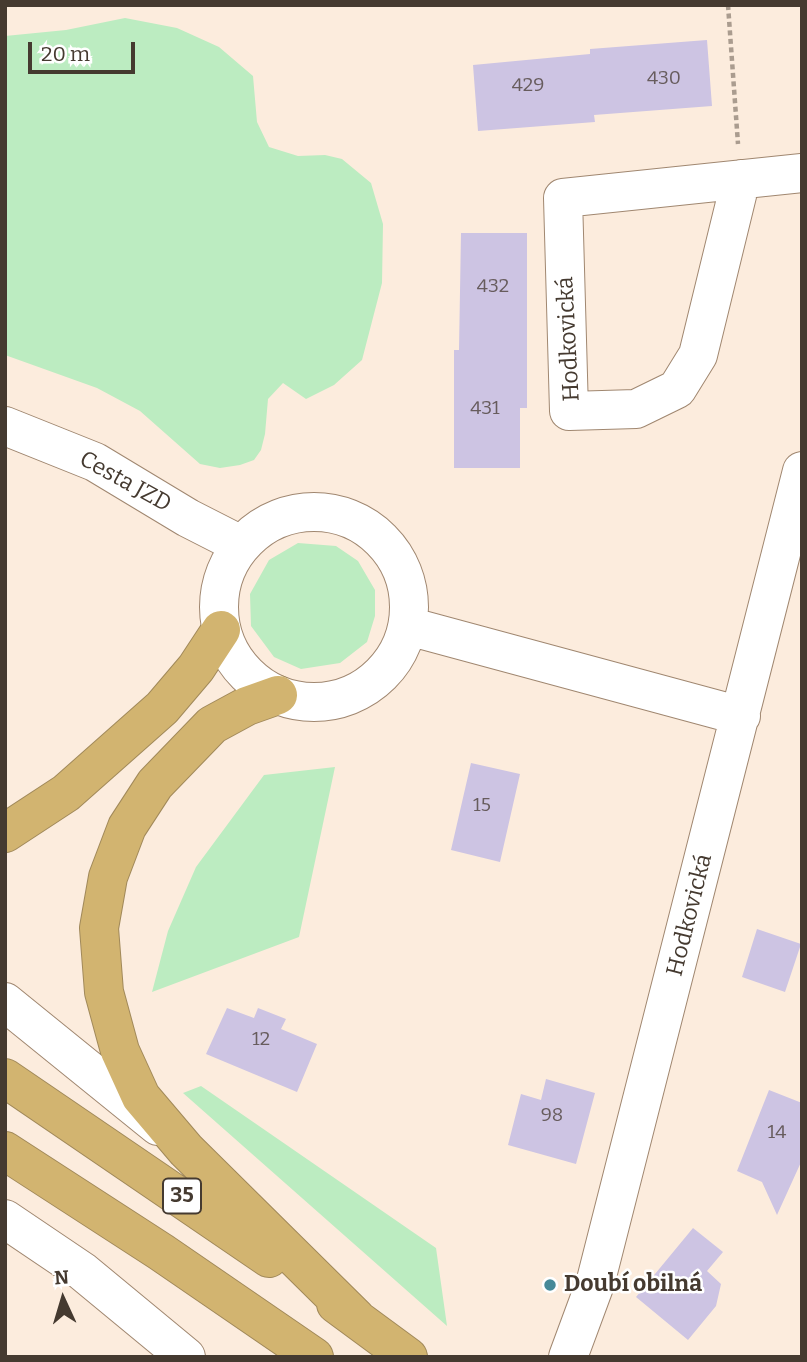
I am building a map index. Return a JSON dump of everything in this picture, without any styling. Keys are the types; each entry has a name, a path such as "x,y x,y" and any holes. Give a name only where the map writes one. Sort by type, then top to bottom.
{"highway":[{"path":"5,833 66,793 162,708 196,668 221,630"},
{"path":"278,695 247,706 212,725 155,784 127,827 108,877 99,928 104,992 120,1051 141,1097 186,1150 356,1318"},
{"name":"35","path":"5,1078 180,1195 408,1357"},
{"name":"35","path":"5,1151 161,1252 314,1357"}],"street":[{"name":"Hodkovická","path":"741,180 698,355 677,389 636,409 569,411 564,198 802,173"},
{"name":"Cesta JZD","path":"5,426 95,462 188,518 241,545"},
{"name":"Hodkovická","path":"568,1357 595,1284 802,471"},
{"path":"300,512 323,512 356,522 384,541 406,580 410,603 408,626 400,649 387,669 370,684 348,696 325,702 302,702 278,695 259,685 242,669 229,651 221,630 218,607 221,585 229,564 241,545 258,530 278,518 300,512"},
{"path":"408,626 741,716"},
{"path":"5,1002 186,1150"},
{"path":"5,1219 82,1271 186,1357"}],"path":[{"path":"728,5 741,180"}],"green space":[{"path":"125,18 177,28 219,47 253,76 257,122 269,147 298,156 325,155 342,159 371,183 383,224 382,283 362,360 334,385 306,399 283,383 268,399 261,450 254,460 240,465 220,468 200,464 140,411 97,388 5,355 5,36 66,30"},
{"path":"298,543 336,546 358,561 375,590 375,616 367,642 340,663 301,669 274,657 251,626 250,594 269,560"},
{"path":"335,767 299,937 152,992 168,931 196,867 264,775"},
{"path":"201,1086 436,1248 447,1326 183,1093"}],"building":[{"path":"707,40 712,106 594,115 595,122 478,131 473,65 590,54 590,49"},
{"path":"461,233 527,233 527,408 520,408 520,468 454,468 454,350 459,350"},
{"path":"471,763 520,774 500,862 451,850"},
{"path":"757,929 801,944 785,992 742,977"},
{"path":"227,1008 254,1018 258,1008 286,1019 281,1029 317,1044 297,1092 206,1054"},
{"path":"546,1079 595,1093 576,1164 508,1145 521,1094 541,1100"},
{"path":"769,1090 802,1103 802,1160 777,1215 762,1182 737,1171"},
{"path":"693,1228 723,1252 707,1271 721,1284 716,1306 688,1340 636,1297"}],"place":[{"name":"Doubí obilná","path":"550,1285"}]}
